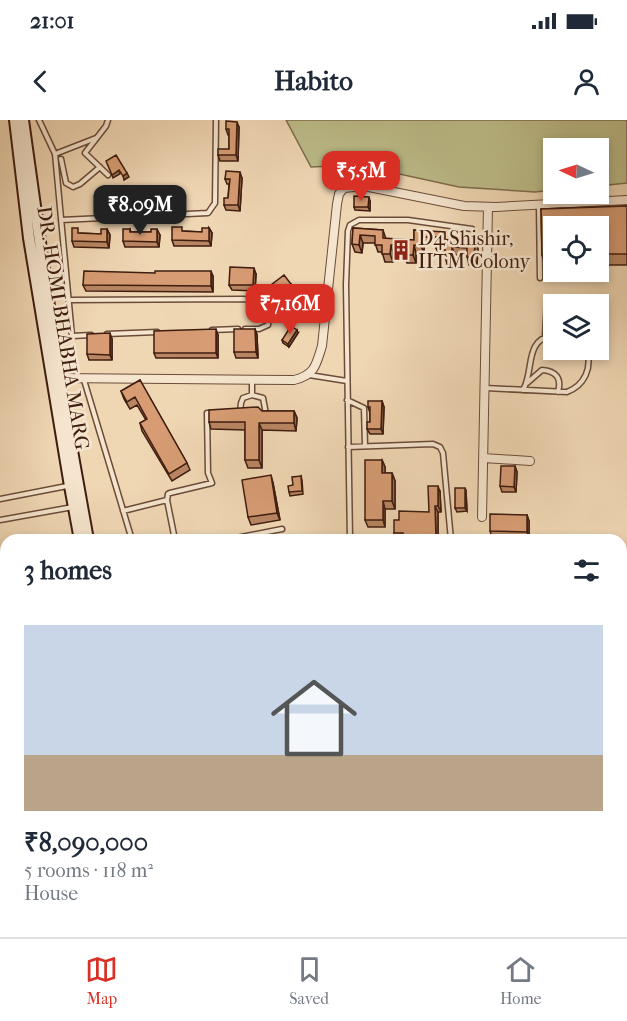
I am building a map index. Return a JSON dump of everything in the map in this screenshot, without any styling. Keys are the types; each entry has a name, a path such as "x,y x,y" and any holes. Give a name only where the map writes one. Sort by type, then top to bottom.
{"main road":[{"name":"DR. HOMI BHABHA MARG","path":"15,120 29,238 56,378"},
{"name":"DR. HOMI BHABHA MARG","path":"23,120 56,378 79,534"},
{"name":"DR. HOMI BHABHA MARG","path":"77,506 86,534"}],"street":[{"path":"56,378 294,380 309,374 316,366 322,346 337,204 339,194 344,188 364,186 464,206 488,207 627,200"},
{"path":"482,517 488,207"},
{"path":"484,458 530,461"}],"lane":[{"path":"39,120 55,154 72,336 94,335"},
{"path":"108,120 85,153 108,175"},
{"path":"61,220 208,213 215,203 216,120"},
{"path":"55,154 97,138"},
{"path":"61,159 66,183 73,187 100,167"},
{"path":"539,204 540,278"},
{"path":"539,216 550,215"},
{"path":"350,534 347,237 350,225 358,220 408,220 472,229"},
{"path":"69,300 224,298 260,301 270,310 268,326 264,328 206,331"},
{"path":"106,334 162,332"},
{"path":"527,383 529,360 539,340 543,338"},
{"path":"485,388 558,392 575,388 586,376 589,360"},
{"path":"523,390 527,383 542,370 555,373 560,384 558,392"},
{"path":"309,374 347,381"},
{"path":"84,378 130,534"},
{"path":"252,379 252,395"},
{"path":"229,413 240,413 243,398 252,395 264,398 266,414 277,414"},
{"path":"347,400 364,408 365,446"},
{"path":"174,534 167,500 168,494 212,483 208,472 207,413 218,413"},
{"path":"348,447 433,444 440,447 443,453 450,534"},
{"path":"0,499 73,485"},
{"path":"123,512 167,500"},
{"path":"0,520 77,506"},
{"path":"257,534 282,529"}],"green space":[{"path":"286,120 627,120 627,183 609,185 609,138 543,138 543,191 535,192 459,187 358,165 311,167"}],"building":[{"path":"226,121 237,122 236,155 218,155 218,149 229,149 229,129 226,129"},
{"path":"116,155 127,173 123,176 119,170 112,175 106,161"},
{"path":"226,171 240,172 238,205 224,205 224,198 228,198 230,179 225,179"},
{"path":"354,196 369,197 368,207 354,207"},
{"path":"627,206 627,254 609,254 609,216 543,216 542,255 541,209"},
{"path":"172,227 182,227 182,231 202,232 202,228 209,228 209,241 172,240"},
{"path":"72,228 78,228 78,233 101,234 101,229 107,229 107,242 72,241"},
{"path":"353,228 383,230 383,238 414,240 414,230 445,232 445,240 475,242 474,258 467,257 467,248 452,247 452,256 445,256 445,248 436,248 437,237 422,237 421,246 414,245 413,255 405,255 405,245 391,245 390,254 382,254 382,245 375,245 375,236 360,235 359,245 352,244"},
{"path":"123,229 130,229 130,232 151,232 151,229 157,229 157,242 123,241"},
{"path":"230,267 254,268 253,285 229,285"},
{"path":"84,271 155,273 155,271 211,271 211,286 83,285"},
{"path":"284,275 291,284 277,294 271,285"},
{"path":"291,326 297,330 288,344 282,340"},
{"path":"216,329 216,353 154,353 154,331"},
{"path":"234,329 255,329 256,352 234,352"},
{"path":"110,333 110,355 87,354 87,334"},
{"path":"140,380 187,463 169,474 140,423 147,419 135,397 127,402 121,391"},
{"path":"368,401 382,401 381,429 367,429 367,422 370,422"},
{"path":"258,407 262,411 294,411 294,423 259,423 259,460 245,460 245,422 209,422 209,410"},
{"path":"365,460 382,460 382,473 392,473 392,501 383,501 383,520 365,520"},
{"path":"501,466 515,466 514,487 500,486"},
{"path":"271,475 277,513 248,517 242,480"},
{"path":"301,476 302,491 289,492 288,486 293,485 292,477"},
{"path":"428,486 438,486 438,506 435,506 436,534 394,533 394,520 399,520 399,511 429,512"},
{"path":"455,488 465,488 465,508 455,508"},
{"path":"490,514 527,515 527,532 490,531"}],"place":[{"name":"D4 Shishir, IITM Colony","path":"401,250"}]}
